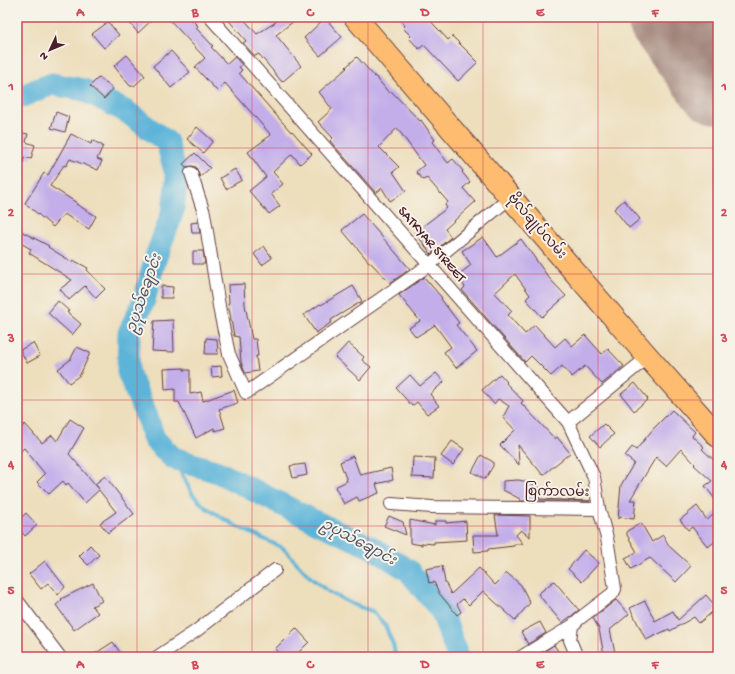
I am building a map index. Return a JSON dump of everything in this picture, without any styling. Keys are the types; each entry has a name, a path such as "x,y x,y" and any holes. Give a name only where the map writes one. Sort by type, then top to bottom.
{"highway":[{"name":"ဗိုလ်ချုပ်လမ်း","path":"355,17 718,436"}],"street":[{"name":"SATKYAR STREET","path":"210,17 568,422 594,477 599,509"},
{"path":"191,173 204,214 220,312 229,354 246,393 429,265 511,197"},
{"path":"568,422 648,357"},
{"name":"စြက်ာလမ်း","path":"391,504 432,507 599,509 607,538 614,591 572,626"},
{"path":"157,657 196,631 275,570"},
{"path":"17,600 60,657"},
{"path":"521,657 572,626"},
{"path":"572,626 570,640 577,657"}],"building":[{"path":"134,17 155,17 138,33 129,22"},
{"path":"167,17 189,17 198,26 196,28 213,46 211,47 227,64 235,57 242,65 239,67 242,70 239,73 312,154 300,164 292,154 273,172 283,184 271,194 280,206 269,214 249,191 266,177 248,152 271,135 225,83 217,91 195,67 205,58"},
{"path":"226,17 242,17 257,34 276,22 273,17 299,17 276,35 301,66 282,82 259,54 255,56 243,43 246,41"},
{"path":"399,17 427,17 448,40 452,36 478,62 458,81 424,45 419,49 409,38 411,36 403,28 405,26"},
{"path":"325,18 342,37 320,56 304,38"},
{"path":"108,22 119,35 104,48 92,34"},
{"path":"171,51 190,72 171,88 153,66"},
{"path":"127,55 145,76 134,86 130,86 114,66"},
{"path":"357,57 389,93 391,91 420,121 421,120 435,140 432,142 448,163 453,159 470,182 463,188 475,202 445,229 451,237 431,254 415,232 447,208 445,205 448,202 427,178 423,180 416,172 424,165 397,128 379,147 399,167 393,172 406,191 390,201 382,188 376,193 330,141 333,138 318,122 332,109 319,92 347,68 346,67"},
{"path":"99,77 113,89 104,99 90,86"},
{"path":"56,112 69,117 65,132 51,128"},
{"path":"197,127 213,141 203,153 187,139"},
{"path":"18,132 28,134 26,142 35,145 31,159 24,157 23,164 17,164"},
{"path":"71,134 91,144 92,140 103,146 97,159 102,161 98,170 70,159 66,166 64,165 50,186 96,216 89,229 64,214 53,227 25,203 44,173 48,175"},
{"path":"195,153 210,168 200,177 196,167 186,167 183,164"},
{"path":"235,169 242,180 226,189 220,178"},
{"path":"624,200 640,219 629,228 614,209"},
{"path":"362,214 410,269 390,283 369,262 342,230"},
{"path":"198,222 200,233 192,233 191,223"},
{"path":"17,229 49,246 48,247 72,262 73,260 88,268 87,270 105,289 96,298 85,286 69,300 60,289 72,280 29,253 31,249 17,241"},
{"path":"483,237 497,257 521,239 549,278 566,296 542,317 526,299 530,295 515,274 495,293 512,311 508,315 525,334 535,325 555,347 565,338 572,346 585,335 602,354 608,349 624,366 602,384 585,366 572,377 562,366 551,376 531,356 525,362 462,290 465,287 457,276 471,265 462,251"},
{"path":"264,246 272,258 262,265 254,254"},
{"path":"193,251 203,251 205,264 193,264"},
{"path":"424,277 442,298 441,299 459,323 456,325 477,351 456,368 444,352 451,347 435,325 416,337 409,328 420,321 399,295"},
{"path":"244,284 245,305 252,339 256,339 258,356 256,356 258,371 245,373 241,362 239,337 234,336 228,303 228,285"},
{"path":"161,286 173,287 172,298 161,298"},
{"path":"353,286 362,301 331,320 332,322 316,333 304,315 320,304 321,305"},
{"path":"58,301 69,311 67,312 81,324 72,335 48,313"},
{"path":"173,320 174,352 152,351 154,321"},
{"path":"206,338 217,339 218,354 205,354"},
{"path":"33,343 40,356 27,363 20,350"},
{"path":"348,343 364,357 362,360 371,367 360,380 335,357"},
{"path":"77,347 90,353 80,375 69,383 58,369 70,360"},
{"path":"221,366 222,376 212,377 211,367"},
{"path":"184,368 184,370 190,370 190,394 201,392 203,401 234,390 238,403 219,409 225,428 215,431 214,428 196,438 179,402 175,402 175,389 165,390 164,369"},
{"path":"436,373 444,382 430,394 439,406 427,414 417,402 412,406 396,388 410,375 420,386"},
{"path":"500,374 507,382 506,383 523,401 521,403 555,439 557,437 570,453 543,475 518,445 519,465 500,445 515,430 503,417 509,406 498,399 494,404 482,390"},
{"path":"635,383 648,399 634,411 621,394"},
{"path":"672,410 695,432 692,436 704,447 702,449 718,464 718,503 705,486 712,481 694,465 695,464 681,449 666,466 656,457 630,500 636,500 634,519 619,517 618,519 621,485 634,463 625,456 632,447 636,450 654,428"},
{"path":"70,419 84,428 69,454 99,489 95,484 105,476 134,514 108,533 100,523 116,512 99,490 85,503 68,483 66,485 63,481 49,494 37,482 45,474 24,448 17,455 17,431 25,424 42,443 52,435 57,441"},
{"path":"604,424 614,434 600,447 590,436"},
{"path":"452,441 464,449 453,465 441,456"},
{"path":"481,455 493,462 493,466 485,479 472,472"},
{"path":"353,456 360,475 391,468 393,480 376,484 379,493 359,501 357,497 344,504 335,487 347,481 340,462"},
{"path":"413,457 435,458 434,478 412,477"},
{"path":"305,464 307,475 293,478 290,466"},
{"path":"518,480 529,482 541,489 539,499 589,501 520,501 520,499 503,490 503,481"},
{"path":"697,506 707,520 718,511 718,539 708,547 692,527 688,530 680,520"},
{"path":"26,513 37,525 25,536 17,527 17,522"},
{"path":"495,515 530,516 530,537 521,530 516,535 523,544 514,544 514,546 474,552 473,535 498,535"},
{"path":"389,516 403,522 406,535 384,526"},
{"path":"410,520 435,525 435,521 446,521 446,523 466,521 467,540 434,542 434,544 422,543 422,545 410,543"},
{"path":"641,523 652,542 663,535 669,546 691,566 676,582 650,558 631,569 625,558 637,552 627,535 627,531"},
{"path":"90,545 99,555 88,565 79,556"},
{"path":"584,550 599,563 582,582 568,569"},
{"path":"45,561 65,587 58,595 48,583 41,589 29,574"},
{"path":"442,566 445,582 451,594 479,568 495,585 507,573 521,585 530,603 515,620 483,591 469,605 463,599 457,604 461,612 457,615 439,593 434,582 429,583 426,569"},
{"path":"554,581 579,610 562,623 538,594"},
{"path":"93,583 102,601 92,606 98,613 74,630 56,605 62,600 61,599"},
{"path":"706,595 717,608 699,623 694,617 670,631 669,629 646,640 630,608 645,601 655,621 673,611 678,620"},
{"path":"616,600 629,614 610,630 616,657 607,657 603,650 599,629 593,618"},
{"path":"540,622 546,633 528,644 521,632"},
{"path":"296,628 309,642 294,657 284,657 275,649"},
{"path":"113,642 123,657 90,657"},
{"path":"554,645 562,657 537,656"}],"waterway":[{"name":"ဥပုသ်ချောင်း","path":"17,98 52,84 84,90 127,112 167,142 177,177 173,211 156,257 144,300 129,333 128,372 147,417 154,439 173,458 218,472 316,522 371,547 408,570 442,612 458,657"},
{"path":"173,458 193,495 205,507 234,525 283,548 311,578 329,592 354,605 372,611 385,625 394,647 395,657"}],"runway":[{"path":"669,17 718,82"}]}
